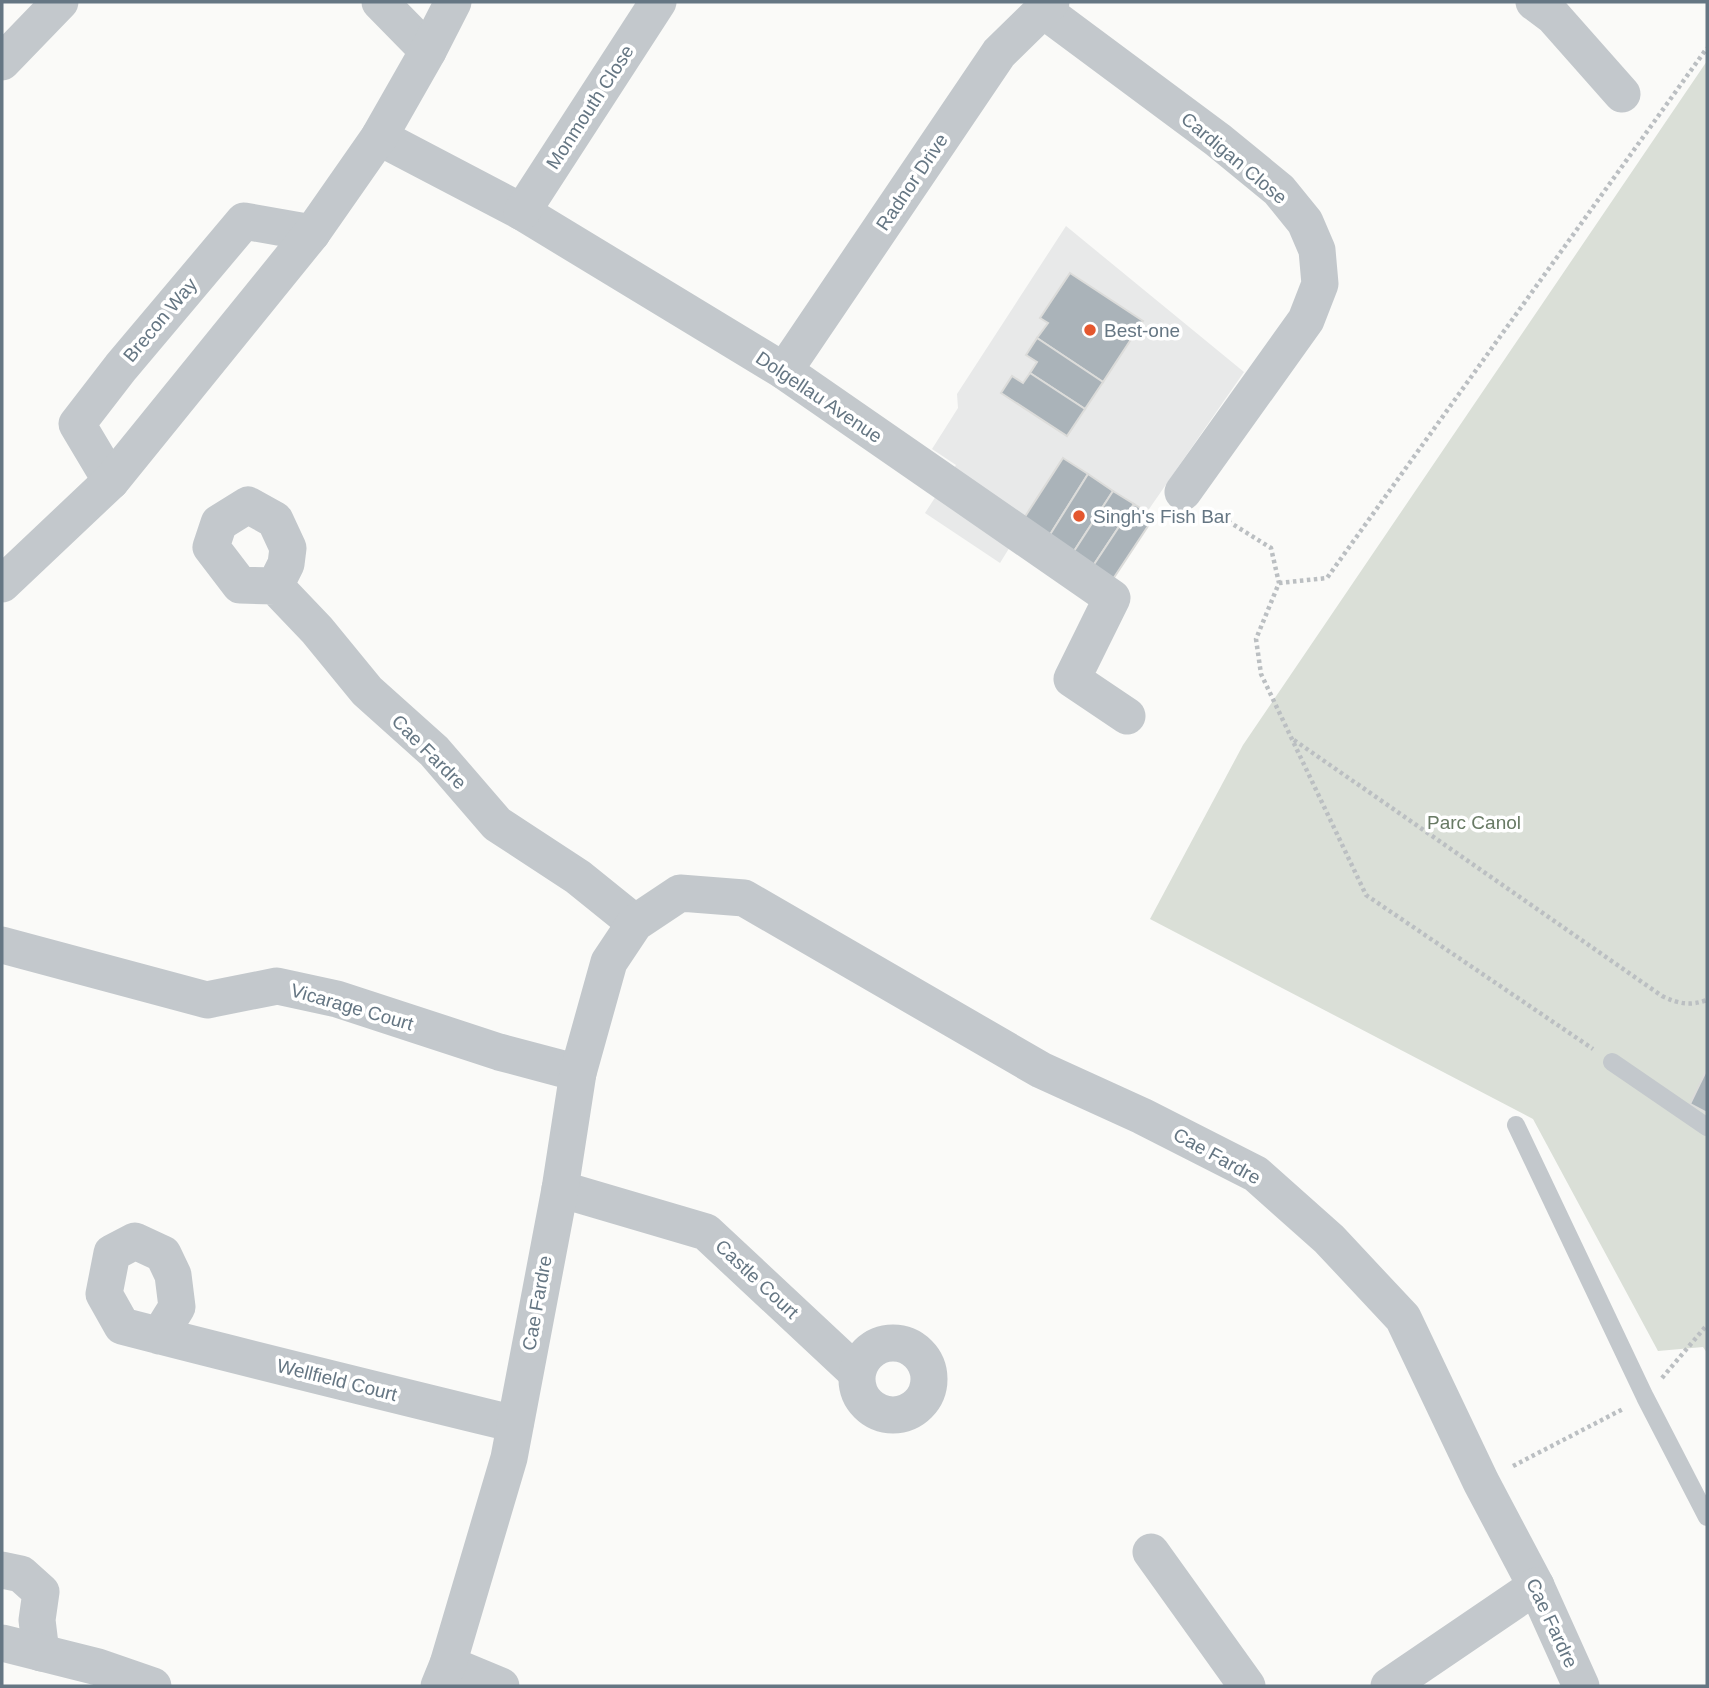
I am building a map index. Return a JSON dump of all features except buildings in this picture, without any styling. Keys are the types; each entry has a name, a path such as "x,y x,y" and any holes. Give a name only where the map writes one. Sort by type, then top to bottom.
{"street":[{"path":"2,62 60,2"},
{"path":"380,2 428,51"},
{"path":"3,581 111,481 312,233 379,137 453,2"},
{"name":"Monmouth Close","path":"522,212 658,2"},
{"path":"1534,2 1553,16 1622,94"},
{"name":"Radnor Drive","path":"785,372 999,53 1047,6"},
{"name":"Cardigan Close","path":"1047,6 1279,190 1305,222 1317,250 1320,284 1306,320 1183,492"},
{"name":"Dolgellau Avenue","path":"379,137 522,212 785,372 1112,598 1072,679 1127,716"},
{"name":"Brecon Way","path":"111,481 77,424 121,368 244,221 312,233"},
{"name":"Cae Fardre","path":"275,586 317,630 367,691 434,751 497,824 578,877 635,923"},
{"name":"Cae Fardre","path":"444,1675 509,1458 560,1189 578,1073 609,962 635,923 680,893 744,898 1041,1070 1142,1116 1256,1174 1329,1239 1403,1318 1481,1482 1536,1586 1581,1686"},
{"name":"Vicarage Court","path":"2,945 207,1000 277,986 337,999 499,1052 578,1073"},
{"name":"Castle Court","path":"560,1189 706,1232 858,1373"},
{"name":"Wellfield Court","path":"159,1336 515,1424"},
{"path":"1151,1552 1247,1686"},
{"path":"2,1570 21,1574 41,1592 37,1620 41,1653"},
{"path":"1389,1686 1536,1586"},
{"path":"2,1643 98,1667 153,1686"},
{"path":"444,1675 500,1686"}],"lane":[{"path":"1612,1062 1707,1127"},
{"path":"1516,1125 1646,1397 1707,1517"}],"path":[{"path":"1279,583 1326,578 1707,48"},
{"path":"1183,492 1272,548 1279,583 1256,639 1261,674 1366,895 1612,1062"},
{"path":"1293,740 1662,996 1676,1003 1690,1005 1707,1000"},
{"path":"1481,1482 1646,1397 1707,1325"}],"shaded area":[{"path":"1066,226 1244,372 1147,512 1154,517 1107,588 1019,532 1000,563 925,513 956,465 932,449 958,408 957,394"}],"green space":[{"name":"Parc Canol","path":"1707,61 1707,1353 1703,1347 1658,1351 1533,1119 1150,919 1243,745"}],"place":[{"name":"Best-one","path":"1090,330"},
{"name":"Singh's Fish Bar","path":"1079,516"}]}
